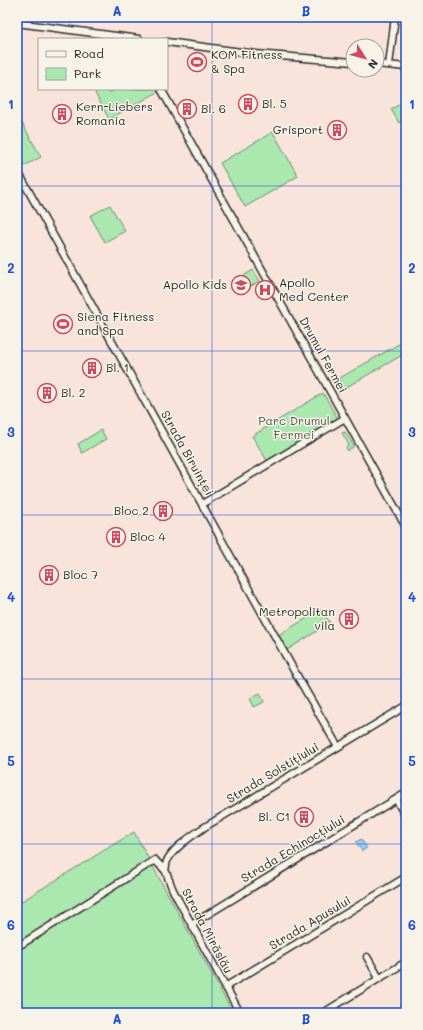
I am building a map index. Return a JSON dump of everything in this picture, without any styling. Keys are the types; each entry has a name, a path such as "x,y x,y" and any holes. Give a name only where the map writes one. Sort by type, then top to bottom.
{"street":[{"path":"389,65 395,17"},
{"path":"17,23 131,38"},
{"path":"168,42 256,54 345,61"},
{"path":"385,65 406,67"},
{"name":"Drumul Fermei","path":"162,90 406,527"},
{"name":"Strada Biruinței","path":"17,170 102,320 301,684 338,747"},
{"path":"202,504 345,418"},
{"name":"Strada Solstițiului","path":"165,870 170,856 192,836 406,706"},
{"name":"Strada Echinocțiului","path":"192,924 406,793"},
{"path":"396,799 406,817"},
{"name":"Strada Mirăslău","path":"17,947 155,860 159,866 165,870 172,889 240,1013"},
{"name":"Strada Apusului","path":"225,987 406,877"},
{"path":"367,957 379,978"},
{"path":"323,1013 406,962"}],"green space":[{"path":"108,90 109,93 115,90 157,90 158,92 109,119 95,93 97,91"},
{"path":"406,101 406,119 399,123 391,109"},
{"path":"17,114 41,157 20,168 17,163"},
{"path":"273,132 298,176 245,207 220,163"},
{"path":"110,205 125,231 105,242 90,216"},
{"path":"253,270 260,281 246,289 240,278"},
{"path":"406,340 406,353 343,389 338,379"},
{"name":"Parc Drumul Fermei","path":"323,393 338,419 268,462 252,436"},
{"path":"101,430 106,439 82,453 78,444"},
{"path":"345,432 354,446 348,451 346,448 349,445 342,433"},
{"path":"321,610 330,623 287,650 278,635"},
{"path":"260,693 264,702 254,707 250,698"},
{"path":"134,832 233,1013 17,1013 17,904"}],"water":[{"path":"361,839 367,848 362,851 356,842"}],"railway":[{"path":"371,17 390,20"}],"place":[{"name":"KOM Fitness & Spa","path":"197,62"},
{"name":"Bl. 5","path":"248,104"},
{"name":"Bl. 6","path":"187,109"},
{"name":"Kern-Liebers Romania","path":"62,114"},
{"name":"Grisport","path":"337,130"},
{"name":"Apollo Kids","path":"241,285"},
{"name":"Apollo Med Center","path":"265,290"},
{"name":"Siena Fitness and Spa","path":"63,324"},
{"name":"Bl. 1","path":"92,368"},
{"name":"Bl. 2","path":"47,393"},
{"name":"Bloc 2","path":"163,511"},
{"name":"Bloc 4","path":"116,537"},
{"name":"Bloc 7","path":"49,575"},
{"name":"Metropolitan vila","path":"349,619"},
{"name":"Bl. C1","path":"304,817"}]}
